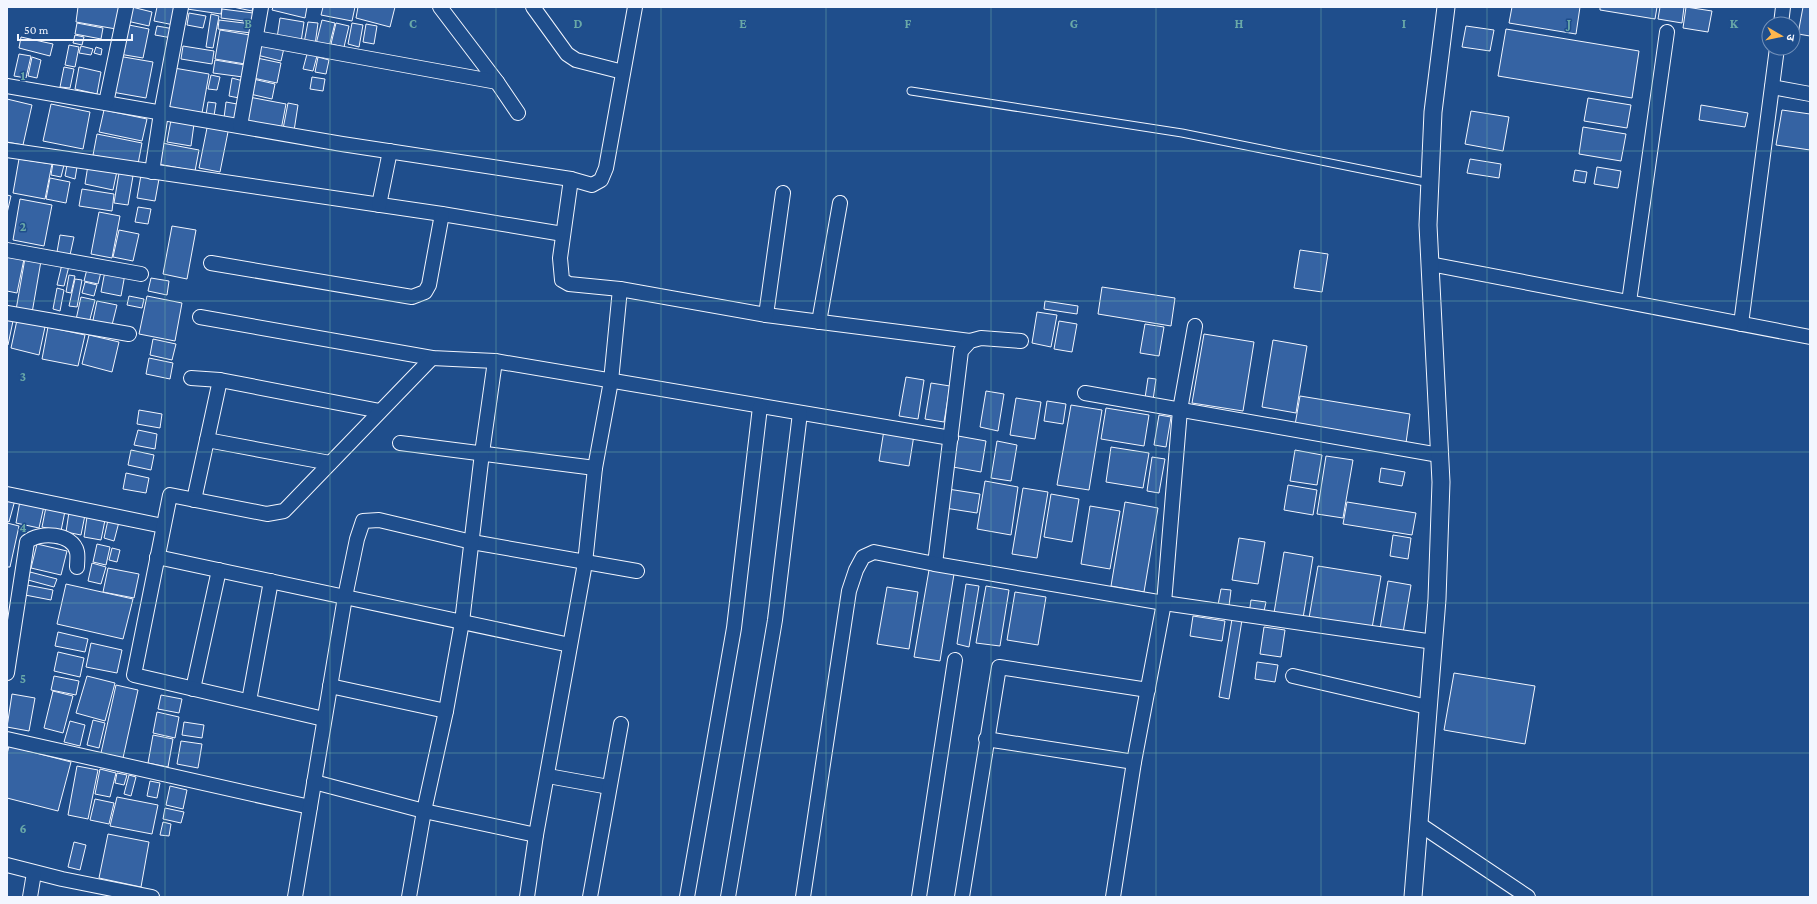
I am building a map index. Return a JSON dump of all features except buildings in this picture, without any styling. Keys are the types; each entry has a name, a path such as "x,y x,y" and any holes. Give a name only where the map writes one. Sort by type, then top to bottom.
{"street":[{"path":"106,103 126,7"},
{"path":"152,172 161,112 182,7"},
{"path":"240,126 261,7"},
{"path":"440,7 498,82 518,114"},
{"path":"533,7 568,54 576,60 623,72"},
{"path":"7,86 390,151 570,179 592,185 601,180 606,168 635,7"},
{"path":"1413,897 1438,583 1441,482 1428,225 1434,112 1446,7"},
{"path":"1629,302 1667,32"},
{"path":"256,38 498,82"},
{"path":"1741,324 1777,56"},
{"path":"1772,87 1810,94"},
{"path":"7,150 442,214 563,234"},
{"path":"379,205 390,151"},
{"path":"570,179 560,258 562,280 569,284 620,289 766,315 819,322 970,341 980,338 1021,341"},
{"path":"766,315 782,193"},
{"path":"819,322 840,203"},
{"path":"211,263 412,297 425,292 429,285 442,214"},
{"path":"7,250 141,274"},
{"path":"1430,264 1810,337"},
{"path":"527,897 536,835 548,776 585,563 595,468 611,381 620,289"},
{"path":"7,313 129,334"},
{"path":"200,317 432,358 495,361 760,407 951,438"},
{"path":"1114,897 1134,762 1164,603 1180,410 1195,326"},
{"path":"935,564 959,361 961,351 970,341"},
{"path":"324,719 134,675 170,495 268,514 284,511 432,358"},
{"path":"409,897 424,811 446,710 462,622 482,453 495,361"},
{"path":"191,378 220,380 380,411"},
{"path":"194,500 220,380"},
{"path":"1085,393 1439,455"},
{"path":"687,897 734,628 760,407"},
{"path":"728,897 774,620 800,413"},
{"path":"207,440 330,463"},
{"path":"400,443 595,468"},
{"path":"7,494 163,526"},
{"path":"295,897 345,597 357,539 363,521 379,520 472,542 585,563 638,571"},
{"path":"7,673 26,542 32,537 39,535 51,535 66,539 74,544 77,552 77,567"},
{"path":"803,897 849,591 856,570 863,558 874,552 935,564 1164,603 1434,642"},
{"path":"157,557 570,645"},
{"path":"193,689 219,570"},
{"path":"249,701 271,581"},
{"path":"919,897 955,660"},
{"path":"962,897 986,739 999,667 1148,690"},
{"path":"1293,676 1428,707"},
{"path":"330,686 446,710"},
{"path":"590,897 621,724"},
{"path":"7,739 310,807"},
{"path":"986,739 1134,762"},
{"path":"548,776 609,787"},
{"path":"314,782 424,811 536,835"},
{"path":"1419,824 1528,897"},
{"path":"7,865 125,895 152,897"},
{"path":"30,897 34,872"}],"lane":[{"path":"912,91 1182,133 1430,183"}]}
